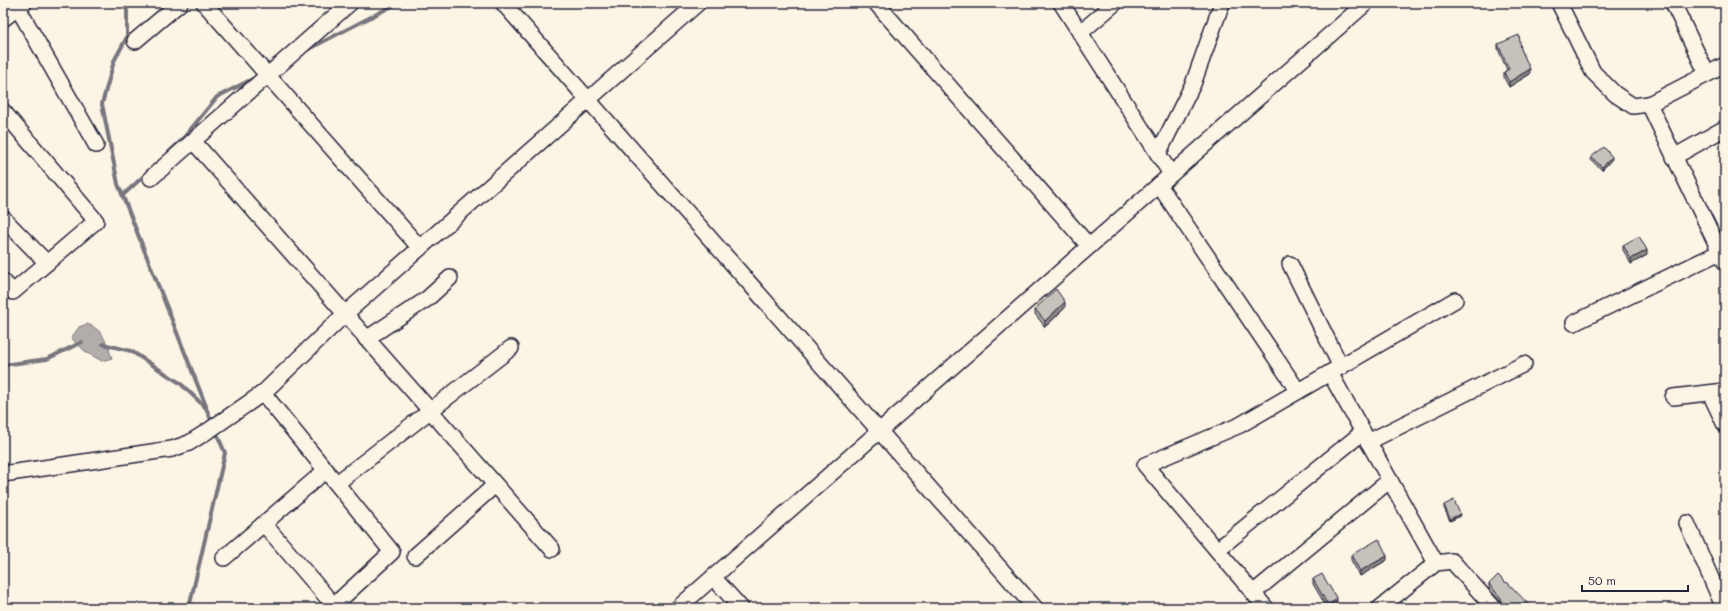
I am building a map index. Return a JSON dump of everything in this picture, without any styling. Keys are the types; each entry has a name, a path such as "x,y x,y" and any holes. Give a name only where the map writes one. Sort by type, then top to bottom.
{"street":[{"path":"135,41 180,3"},
{"path":"204,3 420,248"},
{"path":"151,178 350,3"},
{"path":"503,3 1035,608"},
{"path":"3,474 172,449 189,443 211,430 263,394 345,314 698,3"},
{"path":"876,3 1089,246"},
{"path":"1061,3 1171,174"},
{"path":"1080,33 1115,3"},
{"path":"1158,154 1192,84 1222,3"},
{"path":"678,608 1366,3"},
{"path":"1559,3 1594,72 1616,94 1633,106 1649,104 1725,65"},
{"path":"1673,3 1707,74"},
{"path":"3,19 21,5 96,145"},
{"path":"1574,323 1722,257 1719,235 1674,157 1649,104"},
{"path":"3,111 96,221 14,292 3,281"},
{"path":"1674,157 1725,128"},
{"path":"193,141 552,549"},
{"path":"1159,185 1298,391"},
{"path":"3,218 47,263"},
{"path":"1290,264 1335,370 1366,437 1436,563"},
{"path":"366,339 426,299 450,278"},
{"path":"1266,608 1145,465 1240,425 1455,300"},
{"path":"337,483 511,348"},
{"path":"1217,550 1366,437 1524,364"},
{"path":"1673,398 1725,391"},
{"path":"1710,393 1725,425"},
{"path":"263,394 392,552 333,607 264,524"},
{"path":"224,558 326,470"},
{"path":"1253,593 1390,480"},
{"path":"416,556 495,485"},
{"path":"1687,523 1724,608"},
{"path":"1380,608 1436,563 1452,561 1494,608"},
{"path":"714,577 741,608"}],"shaded area":[{"path":"87,324 101,333 104,337 112,358 102,361 87,353 71,338 79,327"}],"building":[{"path":"1519,35 1521,49 1530,69 1509,82 1504,72 1509,69 1498,44"},
{"path":"1604,147 1612,157 1602,167 1591,157"},
{"path":"1639,236 1647,250 1631,259 1623,245"},
{"path":"1056,289 1065,302 1045,321 1035,309"},
{"path":"1454,500 1460,514 1450,519 1444,505"},
{"path":"1379,539 1387,556 1360,571 1351,555"},
{"path":"1322,574 1337,599 1328,605 1313,579"},
{"path":"1498,575 1506,583 1507,582 1532,608 1512,608 1508,603 1505,606 1501,598 1489,584"}],"waterway":[{"path":"124,3 127,11 127,37 114,61 102,104 118,184 206,406"},
{"path":"305,51 398,3"},
{"path":"169,152 181,141 217,97 258,76"},
{"path":"122,196 147,173"},
{"path":"3,365 47,359 82,342"},
{"path":"103,344 131,351 180,383 206,408 225,453 189,608"}]}
